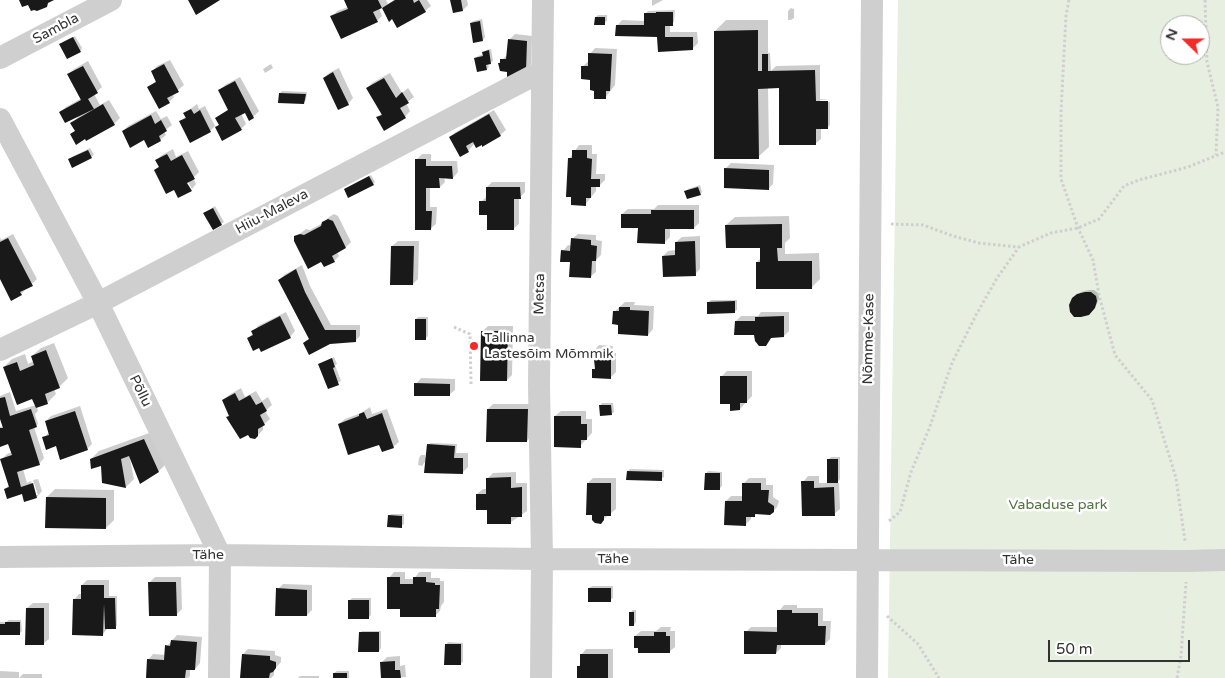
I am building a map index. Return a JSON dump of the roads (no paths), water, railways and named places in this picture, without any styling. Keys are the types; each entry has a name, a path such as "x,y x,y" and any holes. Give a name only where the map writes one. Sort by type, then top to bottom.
{"street":[{"name":"Sambla","path":"0,58 111,0"},
{"name":"Metsa","path":"541,678 542,559 539,384 543,0"},
{"name":"Nõmme-Kase","path":"867,678 872,0"},
{"name":"Hiiu-Maleva","path":"0,350 98,303 542,71"},
{"name":"Põllu","path":"0,119 98,303 220,555 219,678"},
{"name":"Tähe","path":"0,557 220,555 542,559 867,549 1188,561 1225,560"}],"place":[{"name":"Tallinna Lastesõim Mõmmik","path":"474,346"}],"park label":[{"name":"Vabaduse park","path":"1058,505"}]}
